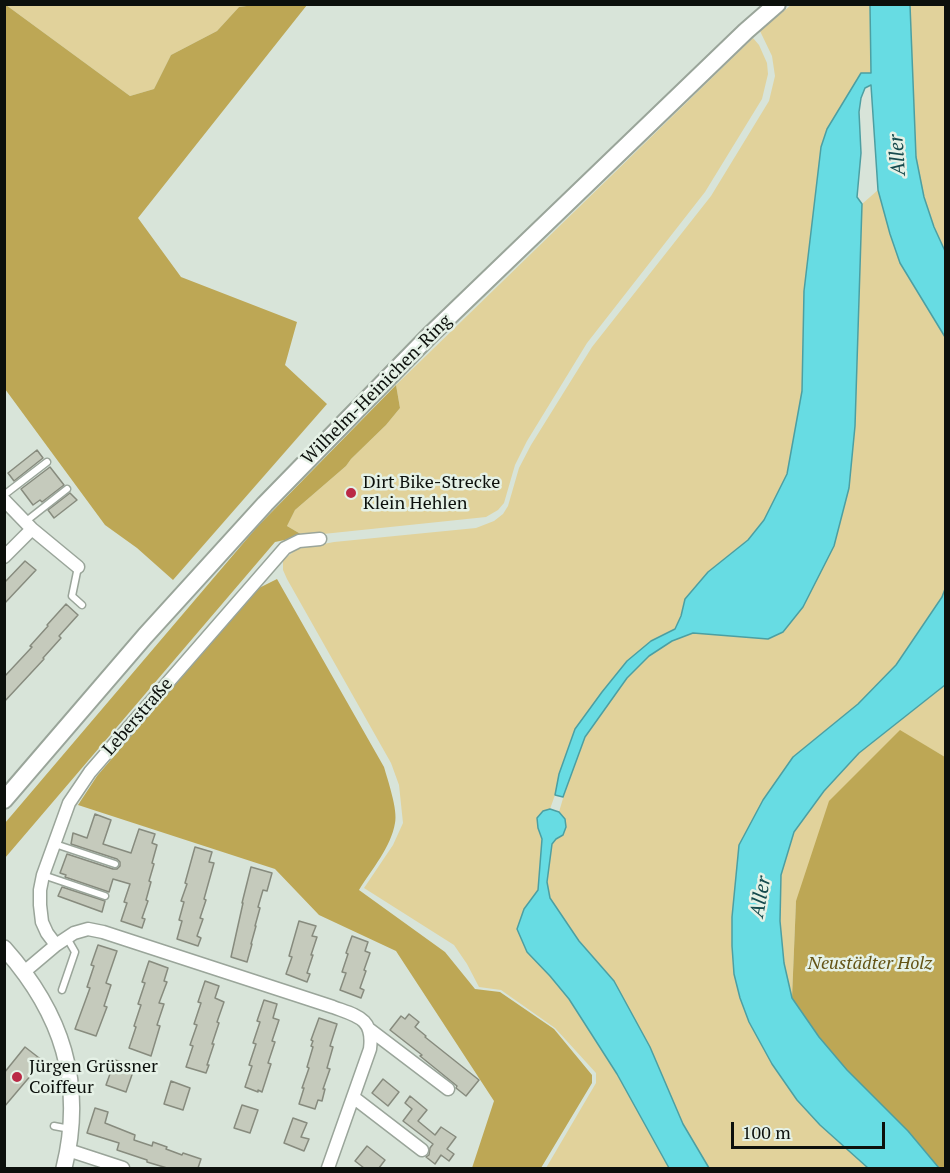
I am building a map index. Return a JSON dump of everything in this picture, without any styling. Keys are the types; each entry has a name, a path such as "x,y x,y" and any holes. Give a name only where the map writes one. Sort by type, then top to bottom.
{"main road":[{"name":"Wilhelm-Heinichen-Ring","path":"4,800 145,636 265,504 429,336 777,4"}],"street":[{"path":"4,500 28,525 78,567"},
{"path":"4,557 28,525"},
{"name":"Leberstraße","path":"56,945 42,922 40,890 43,875 69,803 90,772 285,548 299,541 320,539"},
{"path":"24,972 66,937 88,929 103,932 353,1014 363,1020 369,1029 448,1089"},
{"path":"4,948 44,1002 63,1048 72,1093 68,1150 64,1168"},
{"path":"333,1168 352,1097 370,1049 369,1029"},
{"path":"352,1097 422,1150"},
{"path":"68,1150 123,1168"}],"lane":[{"path":"4,495 47,462"},
{"path":"28,525 67,489"},
{"path":"78,567 72,596 82,604"},
{"path":"54,844 115,864"},
{"path":"43,875 105,897"},
{"path":"62,990 75,952 66,937"},
{"path":"54,1126 70,1129"}],"shaded area":[{"path":"6,5 254,5 239,7 217,31 171,55 154,89 130,96"},
{"path":"791,5 870,5 871,73 861,73 827,129 821,147 804,291 802,391 787,474 764,520 748,540 708,572 685,599 675,629 651,641 602,692 550,809 543,811 538,828 542,839 538,890 524,909 550,976 569,999 617,1074 669,1168 546,1168 596,1083 596,1073 555,1028 501,990 479,987 454,945 364,888 393,845 403,823 399,785 391,763 287,579 283,570 283,560 297,549 334,542 476,528 494,521 503,514 508,506 519,468 531,445 592,347 711,196 769,101 775,76 772,56 760,31"},
{"path":"910,5 945,5 945,251 924,197 916,157"},
{"path":"753,38 759,45 767,63 768,74 762,99 705,192 587,343 527,441 515,465 504,503 498,510 486,517 304,536 287,526 295,510 346,466 400,408 396,385"},
{"path":"878,190 900,263 945,337 945,589 942,597 896,665 858,704 793,757 739,845 732,917 734,974 749,1022 772,1064 797,1100 820,1125 868,1168 709,1168 683,1124 650,1047 614,981 579,941 550,898 547,882 552,844 563,835 565,819 559,812 585,737 627,678 649,656 672,641 693,633 768,639 855,426 862,204"},
{"path":"945,685 945,757 900,731 796,901 792,998 784,963 780,921 781,875 794,832 824,791 859,753"}],"green space":[{"path":"5,5 130,96 154,89 171,55 217,31 239,7 307,5 138,218 181,277 297,322 285,365 327,404 173,580 137,548 105,525 5,389"},
{"path":"396,385 400,408 346,466 295,510 287,526 304,536 275,542 5,858 5,823 257,527"},
{"path":"277,579 384,767 392,795 396,817 390,841 359,890 445,952 475,989 500,992 554,1029 592,1075 592,1083 541,1168 472,1168 494,1101 396,951 319,915 275,869 78,805 97,776 257,589"},
{"name":"Neustädter Holz","path":"900,730 945,757 945,1168 939,1168 908,1131 847,1071 819,1037 792,998 796,901 829,801"}],"water":[{"name":"Aller","path":"870,5 910,5 916,157 924,197 945,251 945,337 900,263 890,234 878,190 871,85 865,88 859,112 861,153 857,197 862,204 855,426 849,488 834,546 803,607 783,632 768,639 693,633 672,641 649,656 627,678 585,737 563,797 555,795 559,774 575,729 627,661 651,641 675,629 685,599 708,572 748,540 764,520 787,474 802,391 804,291 821,147 827,129 861,73 871,73"},
{"name":"Aller","path":"945,589 945,685 859,753 824,791 794,832 781,875 780,921 784,963 792,998 819,1037 847,1070 908,1131 939,1168 868,1168 820,1125 797,1100 772,1064 749,1022 734,974 732,946 732,917 739,845 763,800 793,757 858,704 896,665 942,597"},
{"path":"550,809 559,812 565,819 566,827 563,835 552,844 547,882 550,898 579,941 614,981 650,1047 683,1124 709,1168 669,1168 617,1074 569,999 527,952 517,929 524,909 538,890 542,839 537,818 543,811"}],"building":[{"path":"37,450 43,458 14,481 8,473"},
{"path":"50,467 64,485 42,502 40,500 33,505 21,489"},
{"path":"70,493 77,500 54,518 48,510"},
{"path":"25,561 36,570 4,604 4,583"},
{"path":"66,604 78,615 59,636 61,638 44,659 4,702 4,677 32,647 30,646"},
{"path":"95,814 111,820 103,844 131,853 139,829 155,834 152,843 157,845 142,928 121,921 130,884 113,879 109,892 65,877 66,875 60,873 67,854 113,869 120,866 117,859 71,844 73,833 87,838"},
{"path":"195,847 212,852 209,862 214,863 200,918 203,919 197,936 201,938 198,946 177,939 184,902 181,901"},
{"path":"251,867 272,873 267,891 263,890 258,907 260,908 247,962 231,957"},
{"path":"62,887 105,901 102,912 58,896"},
{"path":"299,921 316,926 312,936 317,937 307,973 310,974 307,982 286,974"},
{"path":"352,936 368,942 365,951 370,953 360,988 364,990 361,998 340,990 346,973 342,972 348,954 346,953"},
{"path":"98,945 117,951 106,983 111,985 104,1006 107,1007 96,1036 75,1029 90,988 87,987 94,966 91,965"},
{"path":"149,961 168,968 164,981 167,982 159,1003 164,1004 157,1025 160,1026 151,1056 129,1048 141,1005 138,1004 145,983 142,982"},
{"path":"205,981 219,986 215,998 224,1002 217,1022 219,1023 206,1073 186,1067 197,1025 194,1024 201,1003 198,1002"},
{"path":"264,1000 277,1004 273,1018 279,1020 268,1063 271,1064 262,1092 258,1090 258,1092 245,1087 256,1044 253,1043 260,1022 257,1021"},
{"path":"409,1014 419,1022 415,1027 425,1037 479,1080 466,1096 420,1056 422,1055 390,1030 401,1016 405,1019"},
{"path":"319,1018 337,1024 330,1046 333,1047 327,1068 330,1069 323,1089 325,1089 322,1101 318,1100 315,1109 299,1104 313,1047 311,1040"},
{"path":"25,1047 43,1061 4,1107 4,1073"},
{"path":"115,1060 135,1066 126,1092 106,1085"},
{"path":"383,1079 399,1092 388,1106 372,1093"},
{"path":"171,1081 190,1088 183,1110 164,1104"},
{"path":"410,1096 427,1110 418,1121 435,1135 441,1127 456,1137 447,1149 454,1154 449,1161 441,1155 435,1164 426,1157 433,1144 403,1121 412,1109 405,1103"},
{"path":"242,1105 258,1110 250,1133 234,1128"},
{"path":"95,1108 108,1112 105,1123 135,1135 134,1140 152,1146 153,1142 182,1155 183,1153 201,1159 198,1168 167,1168 147,1162 147,1160 117,1150 119,1143 87,1133"},
{"path":"293,1118 307,1123 301,1137 309,1139 304,1151 284,1143"},
{"path":"367,1146 385,1160 379,1168 364,1168 355,1161"}],"place":[{"name":"Dirt Bike-Strecke Klein Hehlen","path":"351,493"},
{"name":"Jürgen Grüssner Coiffeur","path":"17,1077"}]}
